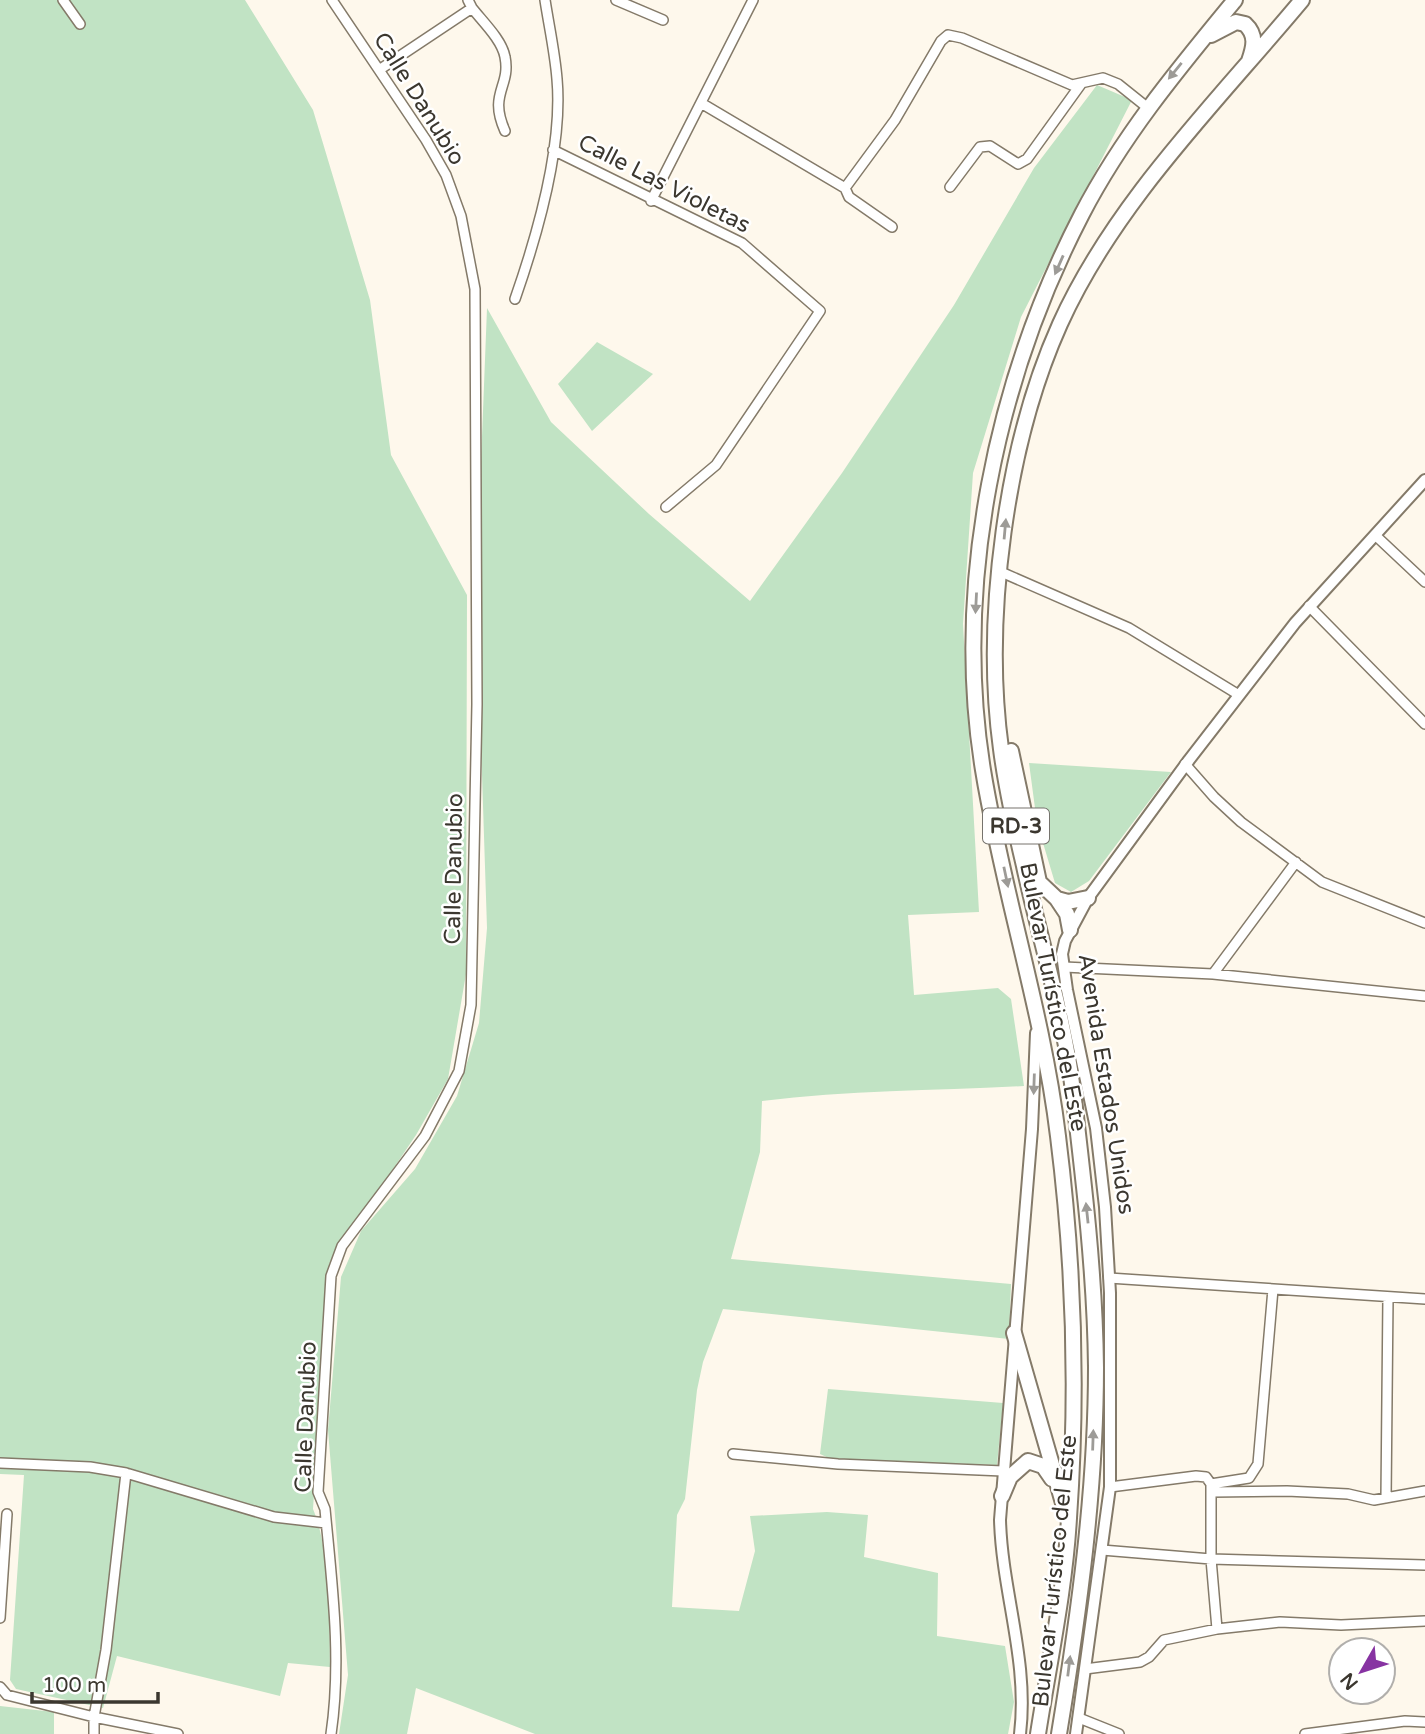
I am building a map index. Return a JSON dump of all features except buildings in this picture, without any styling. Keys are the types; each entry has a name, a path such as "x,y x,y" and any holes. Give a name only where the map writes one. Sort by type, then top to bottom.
{"highway":[{"name":"Bulevar Turístico del Este","path":"1038,1734 1069,1522 1075,1371 1068,1236 1058,1133 1037,1016 983,771 974,624 984,522 992,472 1016,382 1055,274 1082,214 1148,108 1235,0"},
{"name":"Bulevar Turístico del Este","path":"1059,1734 1088,1521 1093,1457 1096,1367 1091,1245 1073,1084 1051,974 1023,866 1000,746 996,625 1008,501 1018,446 1060,325 1109,236 1140,191 1302,1"},
{"path":"1202,40 1228,25 1245,24 1253,35 1254,45 1247,68"},
{"path":"996,625 1005,661 1009,744 1039,883 1057,899 1067,914 1070,930"},
{"path":"1057,899 1068,902 1088,898"},
{"path":"1014,1334 1069,1522"},
{"path":"1002,1496 1010,1477 1028,1461 1043,1466 1059,1490"}],"street":[{"path":"63,0 80,24"},
{"name":"Calle Danubio","path":"331,1734 335,1704 337,1639 326,1523 318,1492 331,1276 342,1245 425,1136 459,1071 471,1005 477,704 475,289 461,216 446,175 332,0"},
{"path":"516,299 537,235 553,150 557,82 545,0"},
{"path":"616,0 663,20"},
{"path":"651,201 753,0"},
{"path":"379,70 470,4 505,54 506,64 497,107 505,131"},
{"path":"845,188 895,120 941,41 948,35 962,38 1072,85 1103,78 1118,84 1148,108"},
{"path":"950,187 980,147 990,146 1018,164 1027,159 1081,83"},
{"path":"701,103 845,188 849,197 892,227"},
{"name":"Calle Las Violetas","path":"553,150 651,201 742,243 820,311 716,465 666,507"},
{"name":"Avenida Estados Unidos","path":"1076,1734 1110,1487 1109,1278 1105,1207 1096,1128 1062,954 1070,930 1088,898 1185,764 1309,606 1425,480"},
{"path":"1375,536 1425,582"},
{"path":"1001,572 1129,628 1239,695"},
{"path":"1309,606 1425,724"},
{"path":"1185,764 1226,809 1322,882 1425,923"},
{"path":"1213,974 1296,862"},
{"path":"1064,967 1213,974 1425,996"},
{"path":"1020,1734 1022,1679 1001,1545 1002,1496 1032,1129 1037,1016"},
{"path":"1109,1278 1425,1299"},
{"path":"1212,1488 1249,1478 1258,1464 1273,1289"},
{"path":"1386,1498 1388,1297"},
{"path":"733,1454 838,1464 1003,1471"},
{"path":"0,1463 90,1467 126,1473 274,1517 326,1523"},
{"path":"94,1734 126,1473"},
{"path":"1110,1487 1206,1477 1212,1488 1211,1559 1217,1629"},
{"path":"1212,1488 1348,1494 1374,1500 1425,1491"},
{"path":"0,1619 7,1514"},
{"path":"1102,1550 1211,1559 1425,1565"},
{"path":"1085,1668 1140,1662 1149,1657 1164,1640 1217,1629 1280,1622 1341,1625 1425,1621"},
{"path":"0,1687 7,1695 94,1717 178,1734"},
{"path":"1079,1718 1119,1734"},
{"path":"1306,1734 1405,1721 1425,1722"}],"green space":[{"path":"0,0 245,0 313,110 370,300 391,455 467,595 466,974 448,1079 416,1135 329,1264 313,1509 319,1525 326,1565 330,1667 288,1663 280,1696 117,1656 103,1708 16,1689 10,1680 24,1475 0,1474"},
{"path":"1097,85 1132,100 1021,317 973,473 963,624 979,912 908,915 914,995 998,988 1011,999 1024,1086 860,1093 762,1101 760,1152 731,1259 1011,1284 1009,1339 723,1309 703,1362 697,1390 685,1499 677,1515 672,1607 739,1611 755,1551 750,1516 827,1512 868,1515 864,1557 938,1573 937,1636 1005,1646 1014,1702 1008,1734 535,1734 416,1688 407,1734 339,1734 348,1675 328,1430 341,1277 361,1231 415,1169 457,1096 479,1023 487,928 476,591 487,308 551,422 649,514 750,601 842,473 954,305 1034,168"},
{"path":"597,342 653,374 592,431 558,384"},
{"path":"1029,763 1171,772 1089,881 1071,892 1055,883 1037,823"},
{"path":"828,1389 1003,1403 997,1465 831,1459 820,1454"},
{"path":"0,1706 54,1712 54,1734 0,1734"}]}
